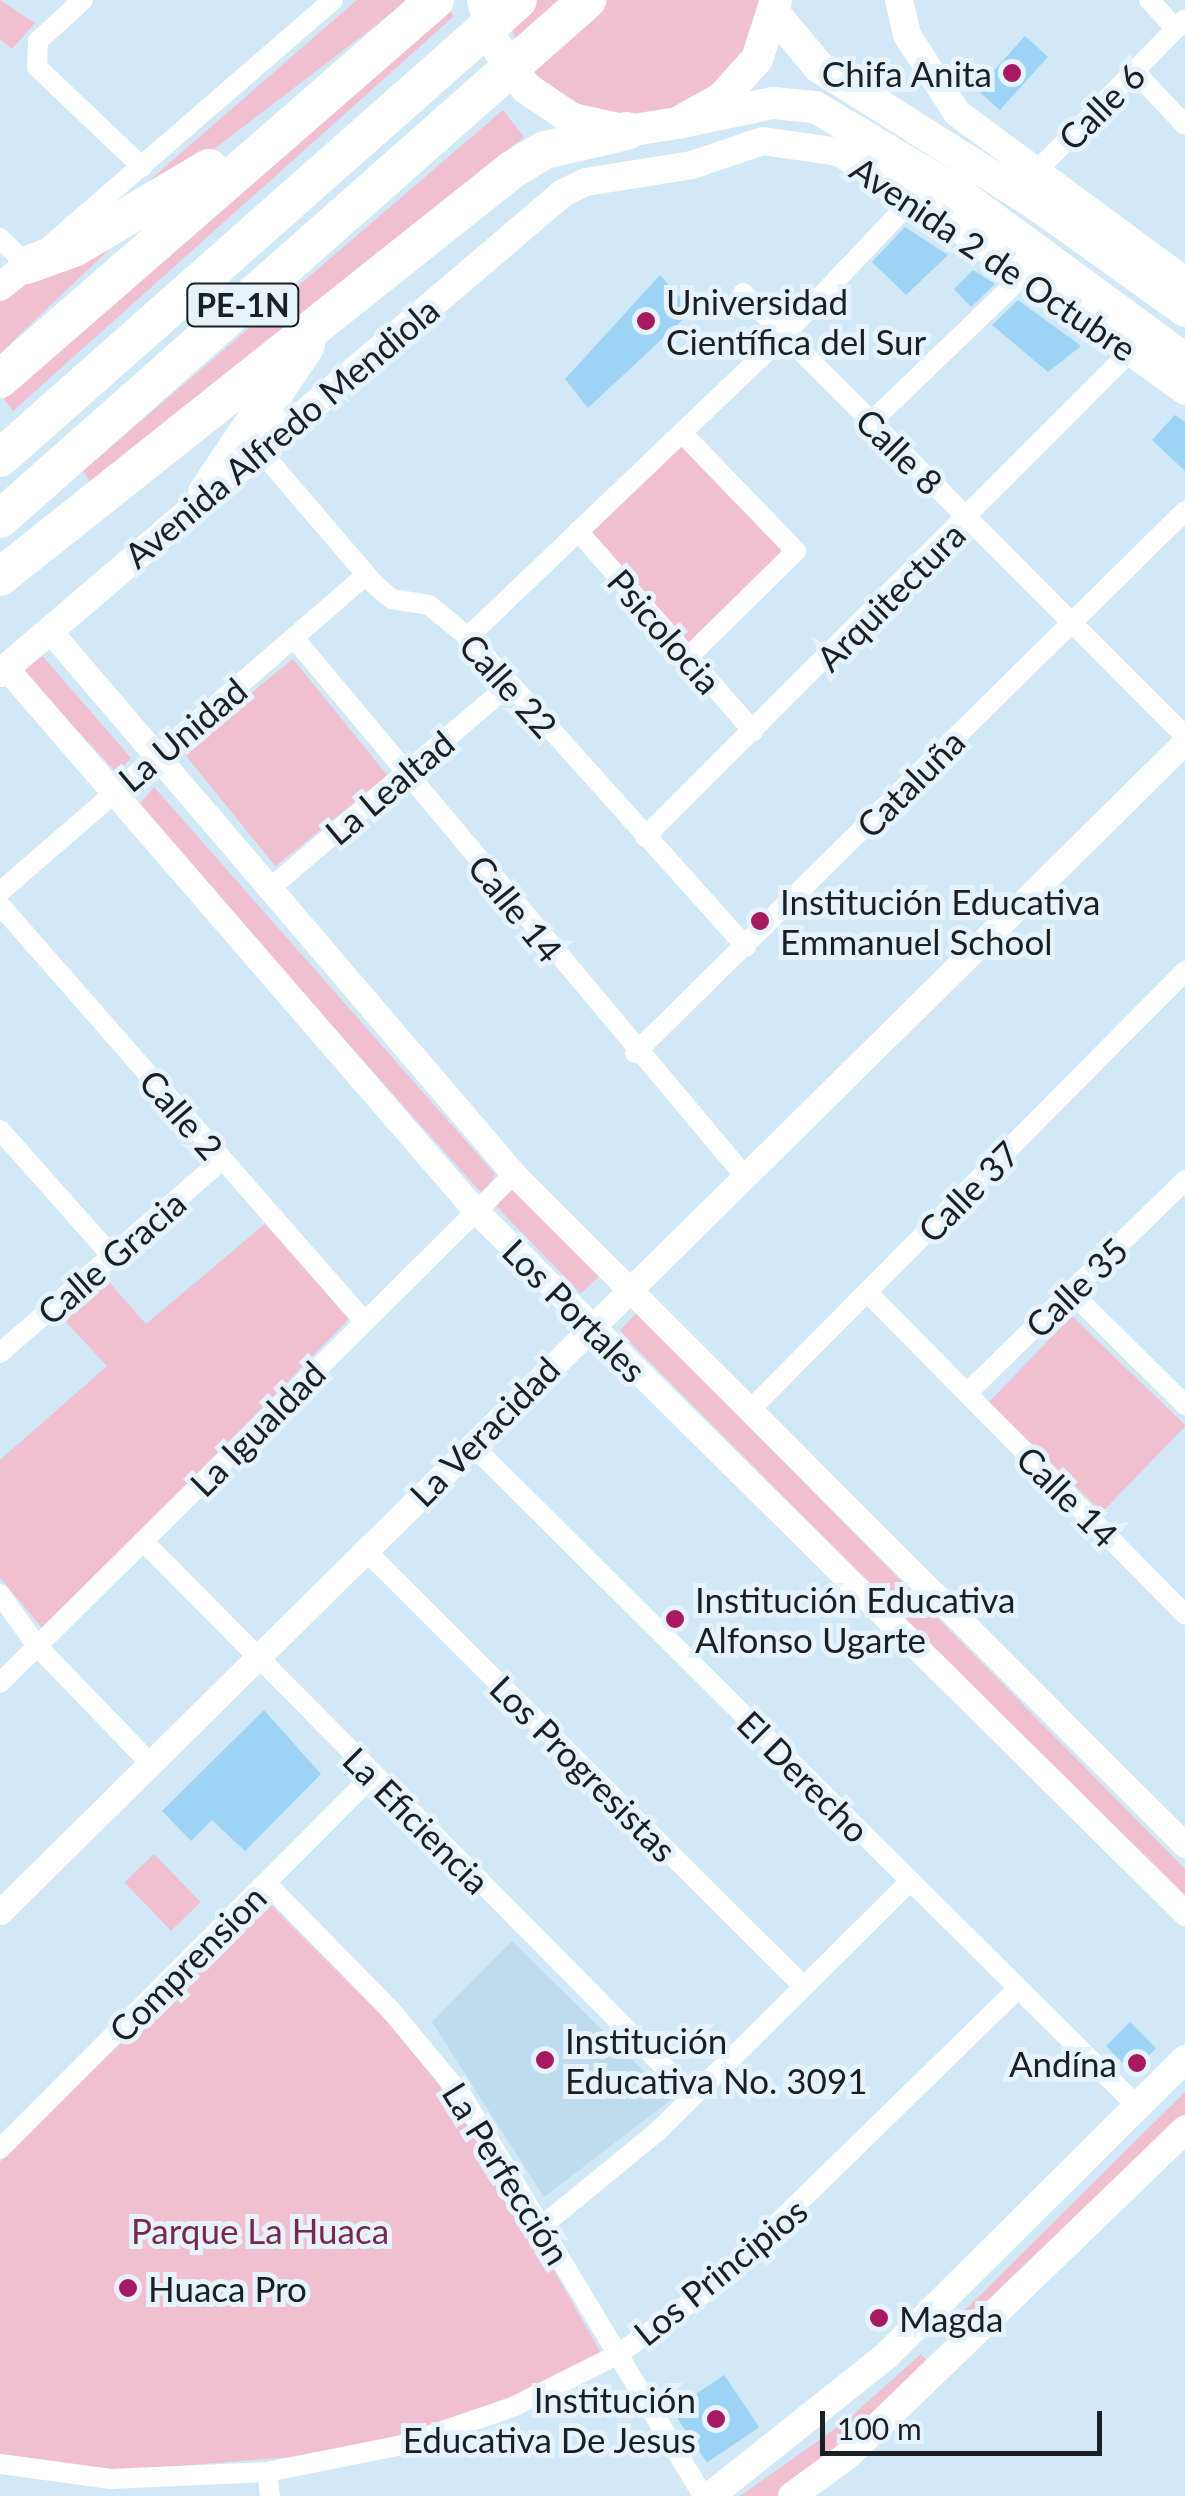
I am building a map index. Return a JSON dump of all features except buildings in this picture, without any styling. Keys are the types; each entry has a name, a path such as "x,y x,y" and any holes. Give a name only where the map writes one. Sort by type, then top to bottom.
{"highway":[{"path":"0,378 436,0"},
{"name":"PE-1N","path":"0,458 518,0"},
{"name":"PE-1N","path":"0,519 586,0"},
{"path":"14,276 74,248 286,127"},
{"path":"0,577 513,169 544,150 626,130"},
{"path":"207,492 326,315"}],"main road":[{"name":"Avenida 2 de Octubre","path":"483,0 494,43 526,88 572,119 626,130 773,103 814,106 1025,274 1185,391"},
{"name":"Avenida 2 de Octubre","path":"899,0 929,78 1004,150 1025,182 1185,310"},
{"name":"Avenida 2 de Octubre","path":"775,6 819,68 1025,182 1185,281"},
{"path":"676,123 741,80 775,6"},
{"name":"Avenida 2 de Octubre","path":"563,192 792,140 838,152 933,198 1185,359"},
{"name":"Avenida Alfredo Mendiola","path":"3,670 258,448 563,192"},
{"path":"707,2496 774,2453 914,2328 1185,2059"},
{"path":"792,2496 848,2455 1185,2128"},
{"path":"914,2328 946,2361"}],"street":[{"path":"83,0 38,41 37,67 142,167"},
{"path":"0,238 14,276 333,0"},
{"path":"1149,0 1180,24"},
{"name":"Calle 6","path":"1025,182 1180,24"},
{"path":"1136,73 1185,125"},
{"path":"468,637 933,198"},
{"path":"871,422 1025,274"},
{"name":"Calle 8","path":"743,293 1185,739"},
{"name":"Arquitectura","path":"645,837 968,519 1131,352"},
{"path":"682,433 796,551 688,657"},
{"name":"Calle 22","path":"258,448 365,576 392,599 429,606 468,637 746,946"},
{"name":"Cataluña","path":"635,1053 1185,511"},
{"name":"Psicolocia","path":"578,531 752,731"},
{"name":"La Unidad","path":"0,892 365,576"},
{"name":"Los Portales","path":"49,630 514,1174 625,1289 1181,1832"},
{"name":"Calle 14","path":"294,638 635,1053 743,1174"},
{"name":"Los Portales","path":"3,670 114,792 476,1212 1185,1912"},
{"name":"La Lealtad","path":"268,890 510,684"},
{"name":"La Veracidad","path":"0,1912 625,1289 1185,739"},
{"name":"Calle 2","path":"0,905 365,1322"},
{"name":"Calle 37","path":"750,1410 1185,971"},
{"path":"0,1130 112,1256"},
{"name":"Calle Gracia","path":"0,1354 222,1160"},
{"name":"La Igualdad","path":"0,1683 514,1174"},
{"name":"Calle 35","path":"967,1393 1185,1180"},
{"name":"Calle 14","path":"867,1292 1185,1614"},
{"path":"1070,1292 1185,1405"},
{"name":"El Derecho","path":"470,1444 1138,2107"},
{"name":"La Eficiencia","path":"143,1541 693,2096"},
{"name":"Los Progresistas","path":"364,1549 803,1986"},
{"path":"0,1594 37,1646 149,1762"},
{"name":"Comprension","path":"0,2149 372,1776"},
{"path":"542,2226 693,2096 911,1882"},
{"name":"La Perfección","path":"267,1884 430,2055 542,2226 617,2355 707,2496"},
{"name":"Los Principios","path":"0,2464 111,2479 267,2472 486,2418 617,2355 771,2235 1018,1988"},
{"path":"267,2472 270,2496"}],"shaded area":[{"name":"Institución Educativa No. 3091","path":"512,1941 672,2099 544,2197 432,2022"}],"green space":[{"path":"0,0 35,23 12,49 0,39"},
{"path":"357,0 409,0 197,162 127,200"},
{"path":"500,0 762,0 748,46 721,80 685,105 643,115 599,112 558,95 526,65"},
{"path":"447,7 454,16 13,411 4,399"},
{"path":"503,110 524,137 91,483 83,471"},
{"path":"156,205 16,338 0,355 0,299"},
{"path":"682,440 788,553 690,645 584,531"},
{"path":"39,652 131,758 117,773 20,669"},
{"path":"293,659 387,776 275,866 181,750"},
{"path":"154,787 495,1174 484,1196 137,807"},
{"path":"514,1187 599,1275 581,1294 495,1205"},
{"path":"265,1224 349,1319 44,1630 0,1578 0,1460 107,1366 65,1321 109,1282 146,1324"},
{"path":"637,1313 1185,1869 1185,1900 626,1338 620,1330"},
{"path":"1072,1316 1185,1425 1102,1512 989,1402"},
{"path":"154,1854 201,1902 171,1931 125,1882"},
{"name":"Parque La Huaca","path":"266,1900 412,2046 493,2164 600,2351 594,2361 471,2417 340,2453 117,2471 0,2455 0,2162"},
{"path":"1185,2092 1185,2120 948,2343 945,2330"},
{"path":"921,2354 935,2370 784,2496 740,2496 846,2421"}],"place":[{"name":"Chifa Anita","path":"1012,73"},
{"name":"Universidad Científica del Sur","path":"646,321"},
{"name":"Institución Educativa Emmanuel School","path":"760,921"},
{"name":"Institución Educativa Alfonso Ugarte","path":"675,1619"},
{"name":"Institución Educativa No. 3091","path":"545,2060"},
{"name":"Andína","path":"1137,2063"},
{"name":"Huaca Pro","path":"128,2288"},
{"name":"Magda","path":"879,2318"},
{"name":"Institución Educativa De Jesus","path":"716,2419"}]}
